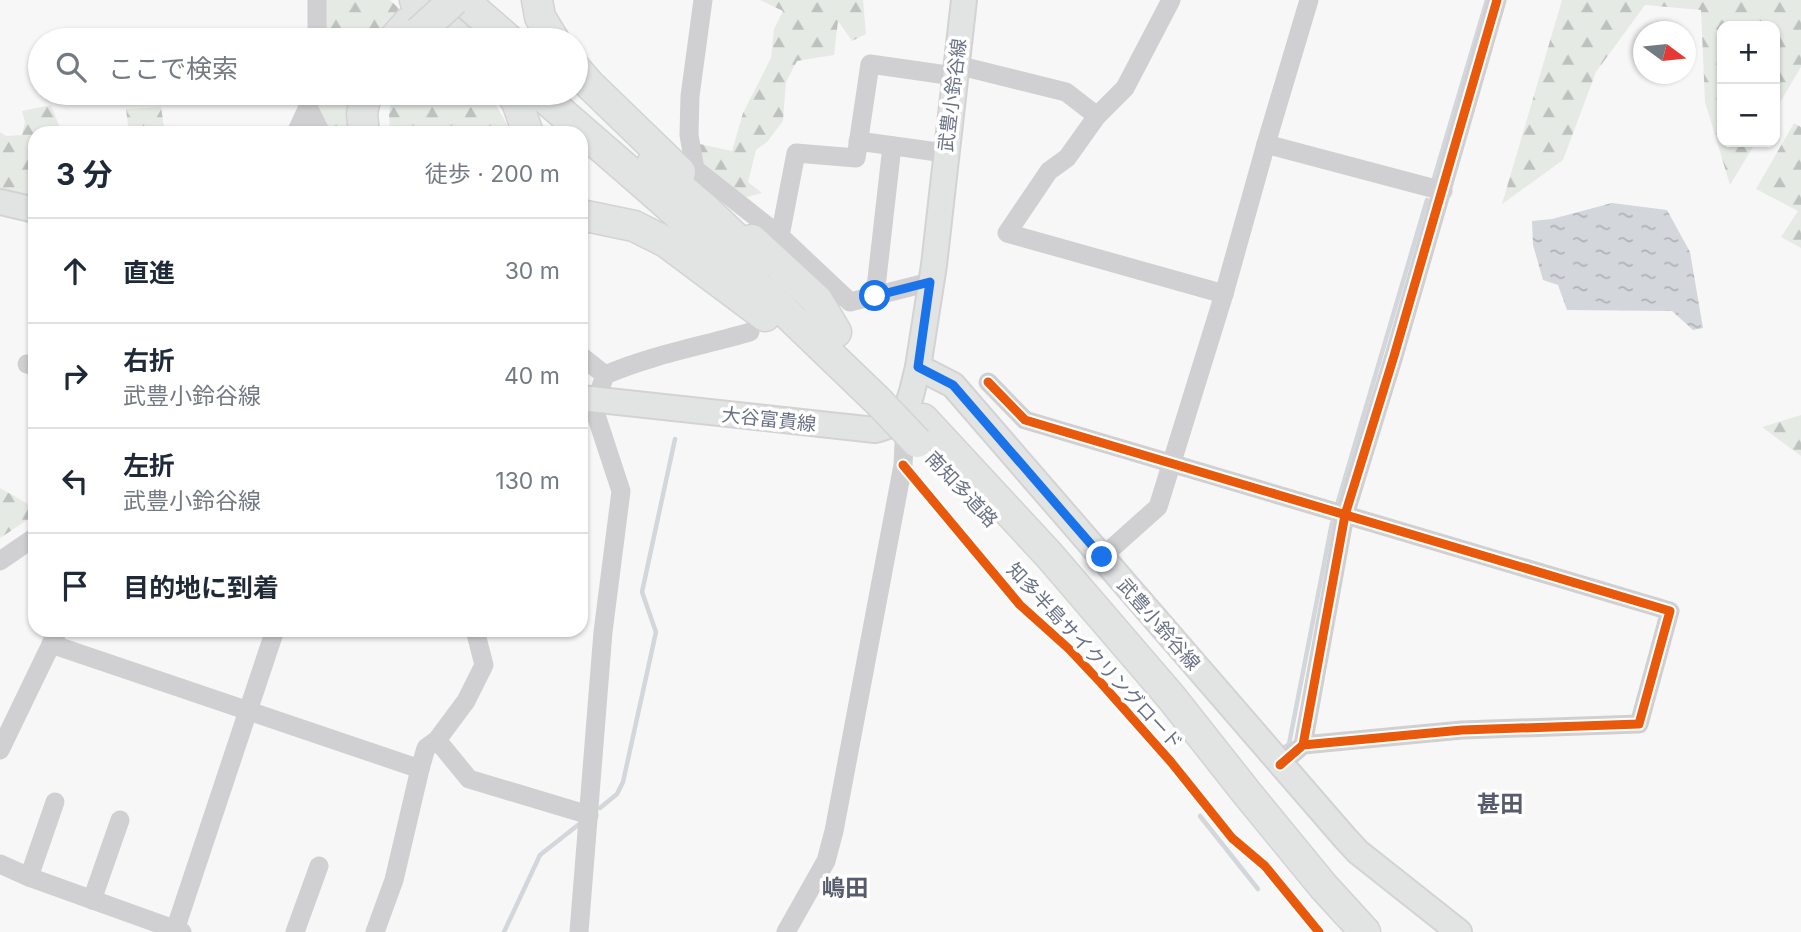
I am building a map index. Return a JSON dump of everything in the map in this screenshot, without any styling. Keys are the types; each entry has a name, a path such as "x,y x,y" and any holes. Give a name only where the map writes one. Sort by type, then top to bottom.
{"highway":[{"path":"409,27 433,0 465,28"},
{"path":"409,27 454,0"},
{"path":"463,0 495,28"},
{"path":"537,0 540,17 547,28"},
{"path":"588,84 817,300 836,332"},
{"path":"363,126 364,105"},
{"path":"377,105 377,126"},
{"path":"518,105 526,126"},
{"name":"南知多道路","path":"553,105 577,126"},
{"name":"南知多道路","path":"584,105 704,208 836,332 896,407 1099,641 1337,932"},
{"name":"南知多道路","path":"588,136 896,407 1049,555 1171,697 1323,886 1365,932"},
{"path":"588,216 634,226 666,242 794,338 855,391 896,407"}],"main road":[{"name":"武豊小鈴谷線","path":"964,0 962,72 945,153 934,265 918,367 953,385 1358,852 1460,932"},
{"path":"0,202 28,208"},
{"path":"896,407 918,367"},
{"name":"大谷富貴線","path":"588,399 874,430 889,427 896,407"}],"street":[{"path":"317,0 317,28"},
{"path":"703,0 690,96 689,135 695,169 780,236 850,302 930,282"},
{"path":"1171,0 1125,88 1097,116 1067,158 1049,171 1007,233 1224,294"},
{"path":"1102,557 1158,507 1224,294 1309,0"},
{"path":"1303,745 1345,515 1443,191 1497,0"},
{"path":"780,236 796,153 856,158 870,64 962,72 1066,92 1097,116"},
{"path":"299,126 308,105"},
{"path":"312,105 319,126"},
{"path":"858,141 945,153"},
{"path":"1266,144 1443,191"},
{"path":"875,296 892,146"},
{"path":"588,396 606,375 631,363 750,332"},
{"path":"588,361 606,375"},
{"path":"988,382 1025,420 1671,611 1639,724 1462,730 1303,745 1280,765"},
{"path":"579,932 603,632 621,491 596,415 588,403"},
{"path":"786,932 826,861 834,831 903,465 896,407"},
{"path":"0,561 28,542"},
{"path":"0,750 4,729 55,637 249,710 420,769"},
{"path":"0,864 178,931 273,637"},
{"path":"375,932 394,880 426,748 437,740 466,701 484,665 477,637"},
{"path":"437,740 469,779 589,815"},
{"path":"29,877 55,802"},
{"path":"92,900 120,820"},
{"path":"295,932 319,866"}],"green space":[{"path":"326,0 390,0 406,15 396,28 324,28"},
{"path":"760,0 863,0 866,34 852,41 838,21 834,55 797,61 786,82 783,121 767,142 756,150 748,182 762,193 740,199 699,167 695,143 732,151 743,113 771,58 774,29 783,11"},
{"path":"1562,0 1801,0 1801,67 1780,103 1780,21 1717,21 1717,142 1705,102 1701,10 1645,5 1596,72 1563,160 1502,204"},
{"path":"51,105 59,126 28,126 28,200 0,192 0,132 6,136 22,135 25,122 22,111"},
{"path":"357,105 356,126 324,126 317,107"},
{"path":"390,105 496,105 508,126 390,126"},
{"path":"161,107 164,126 128,126 126,109"},
{"path":"1794,123 1801,127 1801,248 1781,237 1798,211 1756,189"},
{"path":"1719,147 1753,147 1730,185"},
{"path":"1801,415 1801,456 1762,427"},
{"path":"0,488 28,504 28,520 0,538"}],"water":[{"path":"1612,203 1667,210 1690,252 1703,328 1693,330 1672,311 1567,310 1558,285 1543,280 1533,245 1532,221 1552,219"}],"waterway":[{"path":"1433,182 1487,0"},
{"path":"1338,502 1427,200"},
{"path":"600,808 617,794 623,782 656,632 642,592 675,439"},
{"path":"1282,749 1289,744 1332,523"},
{"path":"1200,816 1258,889"},
{"path":"504,932 540,855 578,825"}],"cycle path":[{"path":"1303,745 1345,515 1497,0"},
{"path":"988,382 1025,420 1670,611 1639,724 1462,730 1303,745 1280,765"},
{"name":"知多半島サイクリングロード","path":"903,465 1020,605 1069,649 1101,683 1171,762 1232,838 1265,866 1319,932"}],"district":[{"name":"甚田","path":"1500,804"},
{"name":"嶋田","path":"845,888"}],"route":[{"path":"875,296 930,282 918,367 953,385 1102,557"}]}
